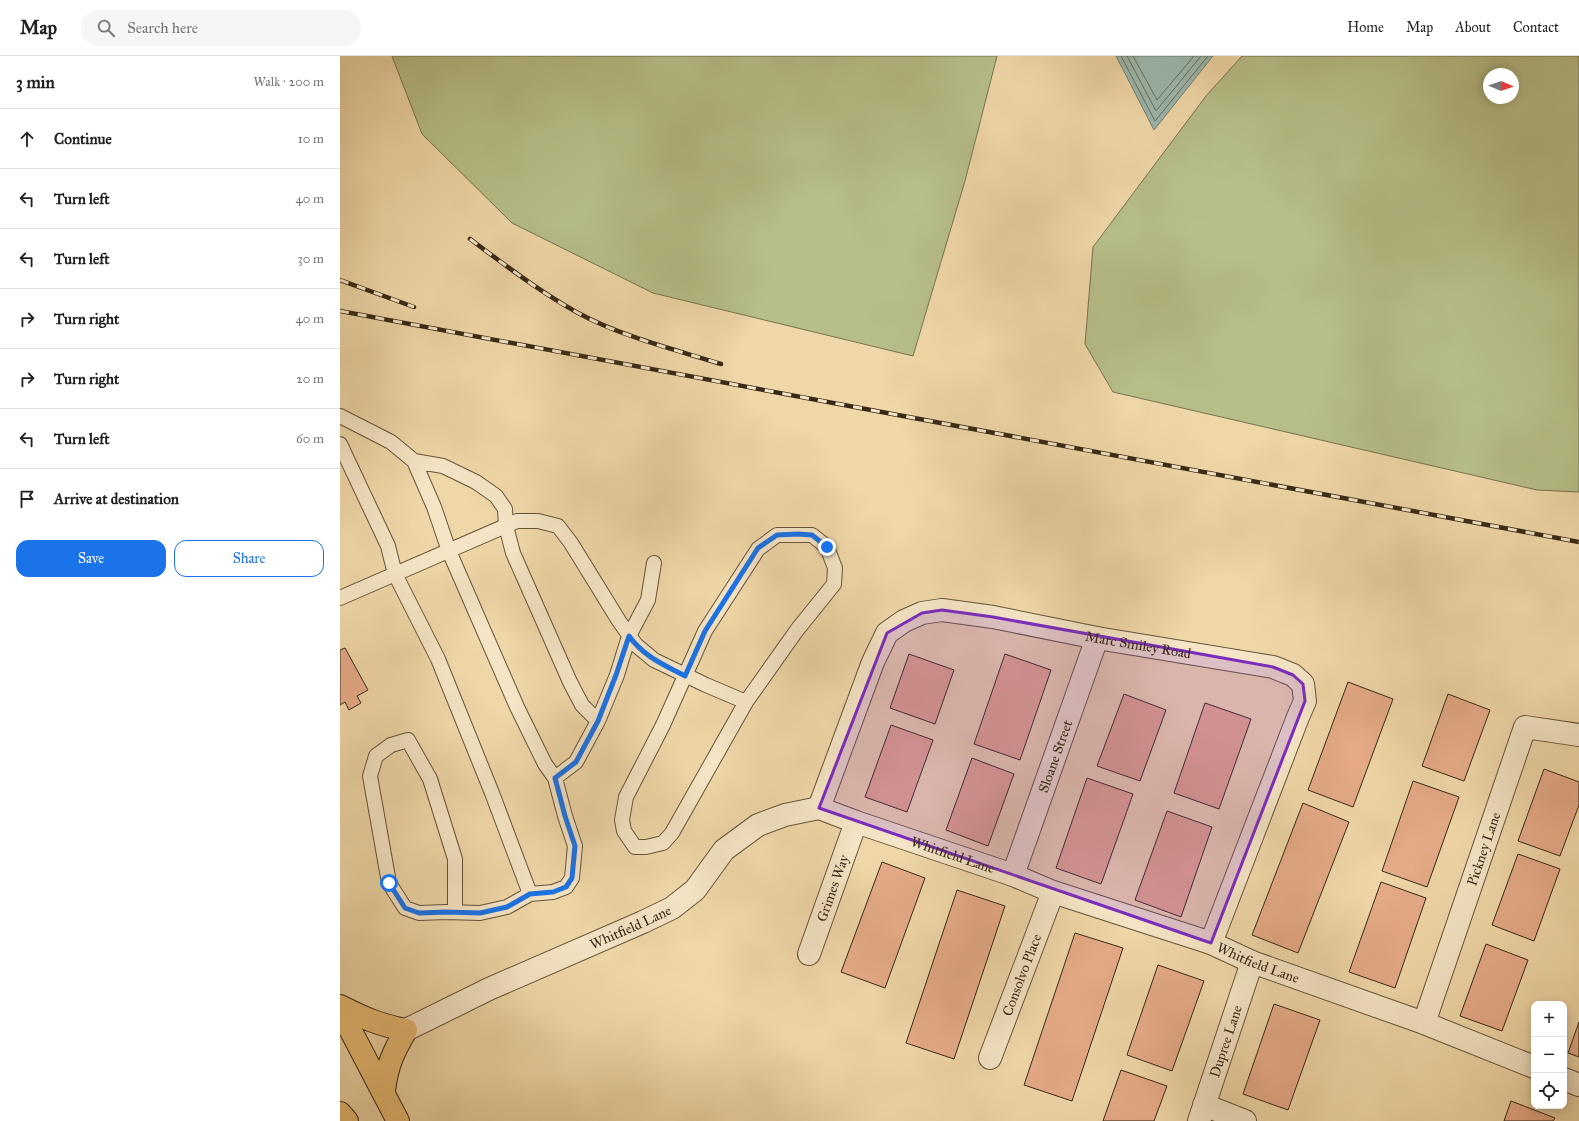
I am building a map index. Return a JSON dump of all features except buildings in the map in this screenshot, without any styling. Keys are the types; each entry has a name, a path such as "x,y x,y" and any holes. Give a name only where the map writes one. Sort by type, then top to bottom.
{"main road":[{"path":"340,1006 378,1024 406,1030 394,1052 386,1072 384,1091"},
{"path":"340,1010 384,1091 398,1121"},
{"path":"340,1113 347,1121"}],"street":[{"name":"Marc Smiley Road","path":"820,808 873,662 887,633 904,621 922,613 942,610 993,617 1097,638 1273,667 1293,675 1303,684 1305,701 1211,943"},
{"name":"Sloane Street","path":"1013,875 1097,638"},
{"name":"Pickney Lane","path":"1424,1023 1525,727 1579,735"},
{"name":"Whitfield Lane","path":"406,1030 489,989 672,908 695,890 724,850 758,825 785,815 820,808 856,822 1013,875 1053,892 1211,943 1252,962 1424,1023 1531,1066"},
{"name":"Grimes Way","path":"809,954 856,822"},
{"name":"Consolvo Place","path":"990,1058 1053,892"},
{"name":"Dupree Lane","path":"1202,1113 1252,962"},
{"path":"1567,1080 1579,1086"},
{"path":"1202,1113 1245,1121"}],"lane":[{"path":"340,416 391,442 414,461 434,507 449,551 517,707 545,764 555,778 575,846 572,878 566,887 553,892 530,894 507,907 480,913 419,913 405,908 389,883 370,776 376,756 391,745 408,740 430,779 455,859 455,912"},
{"path":"340,444 388,546 394,574 438,659 492,793 530,894"},
{"path":"414,461 443,466 476,482 496,496 504,509 506,526 513,553 570,682 582,705 598,721"},
{"path":"341,595 518,521 538,521 558,526 571,543 636,645 654,660 685,676 746,702"},
{"path":"797,534 812,535 827,547 835,568 834,584 797,630 746,702 672,833 663,843 646,847 635,847 624,832 622,820 626,797 663,725 685,676 705,631 758,548 777,535 797,534"},
{"path":"555,778 576,762 598,721 629,636 648,600 654,563"}],"highlighted area":[{"path":"942,610 993,617 1273,667 1293,675 1303,684 1305,701 1211,943 819,808 887,633 922,613"}],"green space":[{"path":"392,56 997,56 965,181 913,356 653,293 512,223 422,134"},
{"path":"1242,56 1579,56 1579,492 1537,490 1113,392 1085,344 1093,247 1206,96"}],"water":[{"path":"1116,56 1213,56 1154,130"}],"railway":[{"path":"470,239 536,287 578,313 630,336 721,364"},
{"path":"340,280 414,307"},
{"path":"340,311 1579,542"}],"route":[{"path":"389,883 405,908 419,913 480,913 507,907 530,894 553,892 566,887 572,878 575,846 555,778 576,762 598,721 629,636 636,645 654,660 685,676 705,631 758,548 777,535 797,534 812,535 827,547"}]}
